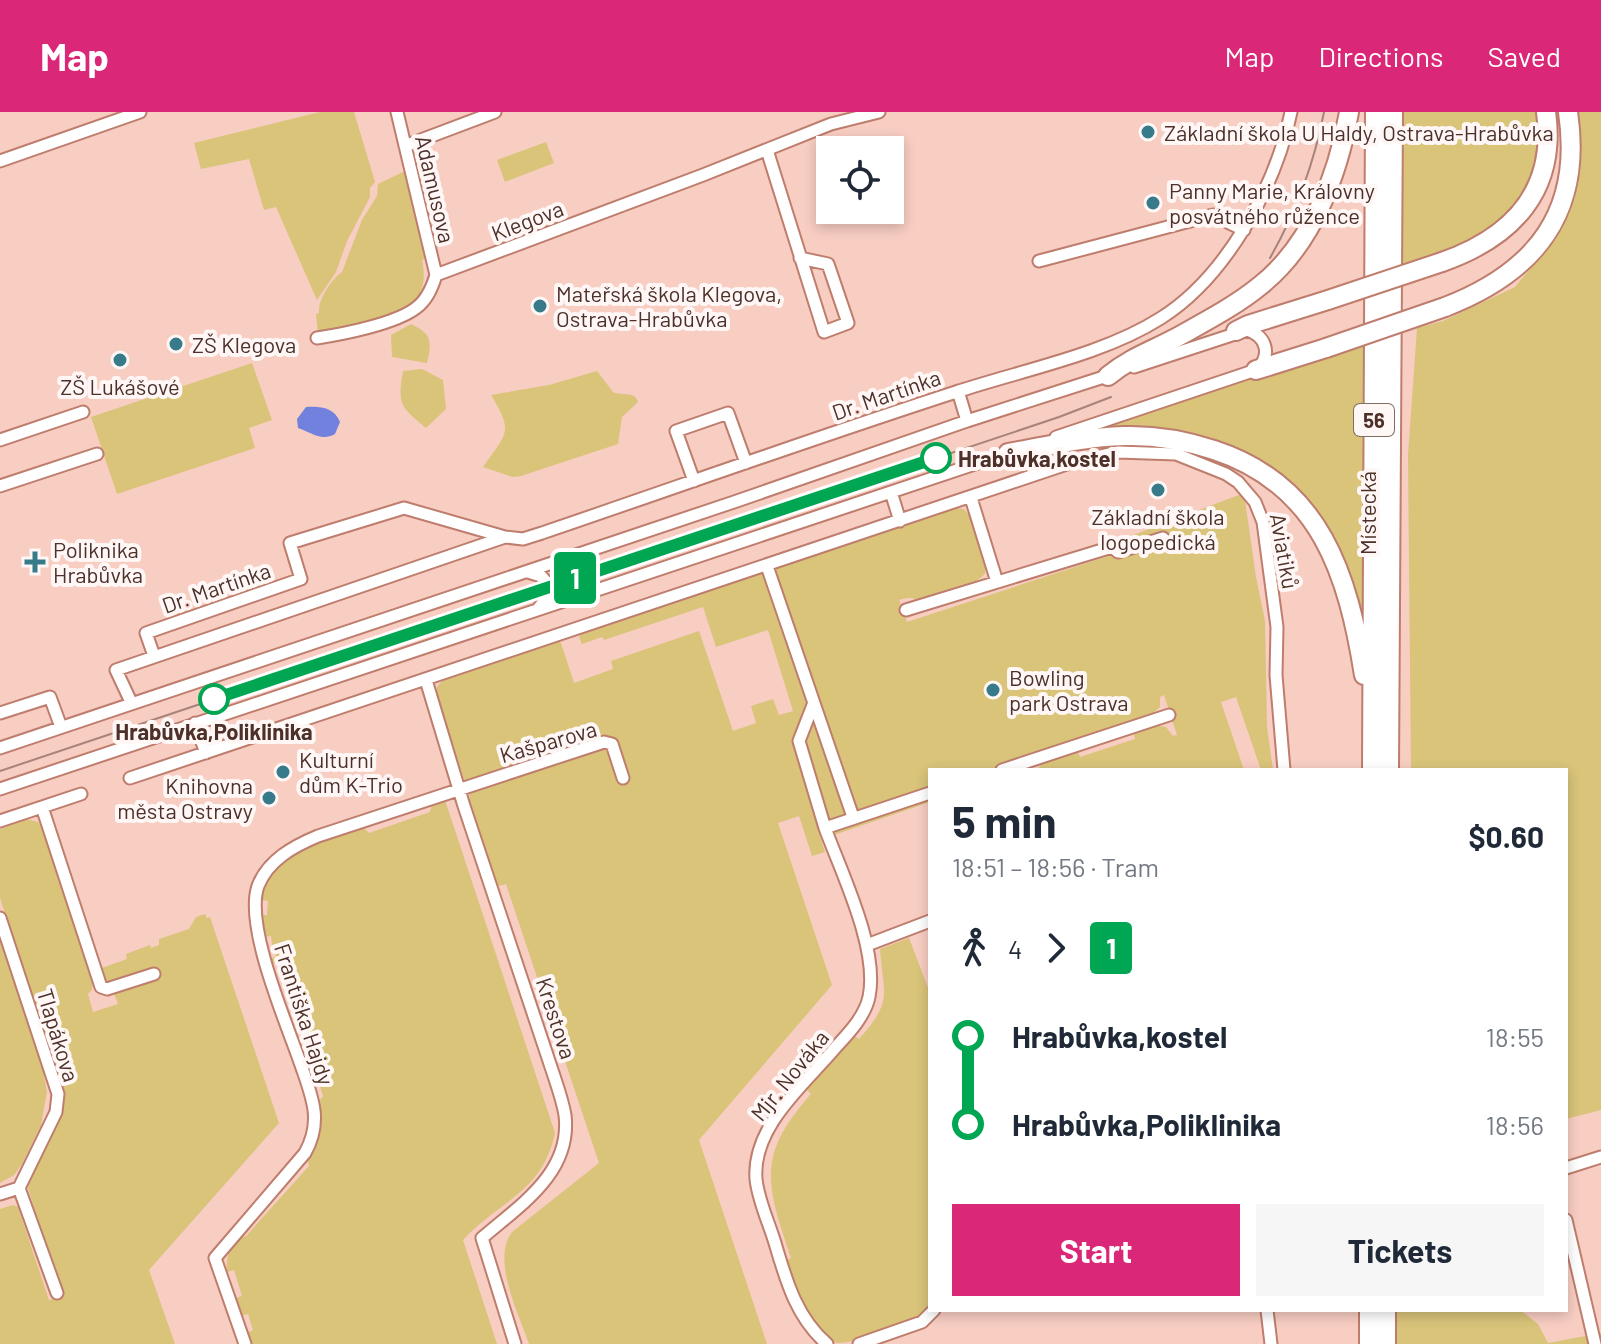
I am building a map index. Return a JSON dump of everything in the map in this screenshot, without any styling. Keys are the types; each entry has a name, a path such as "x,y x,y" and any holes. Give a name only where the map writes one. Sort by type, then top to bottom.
{"highway":[{"path":"1108,376 1126,360 1169,342 1224,310 1277,270 1302,238 1325,195 1342,146 1349,112"},
{"name":"Místecká","path":"1372,768 1375,112"},
{"name":"Místecká","path":"1389,768 1393,112"},
{"name":"56","path":"1393,234 1401,112"},
{"path":"1236,331 1442,262 1489,241 1511,223 1529,202 1542,174 1548,154 1546,112"},
{"path":"1256,370 1475,296 1518,267 1538,246 1555,220 1567,187 1570,167 1568,112"},
{"name":"56","path":"1008,453 1110,436 1167,438 1194,443 1244,461 1283,488 1313,520 1339,570 1356,626 1373,728"},
{"path":"1369,1312 1369,1344"},
{"path":"1386,1312 1386,1344"}],"street":[{"path":"0,161 140,112"},
{"name":"Adamusova","path":"397,112 436,275"},
{"path":"405,146 495,112"},
{"name":"Klegova","path":"436,275 767,150 830,118 879,112"},
{"name":"Dr. Martínka","path":"154,656 146,633 301,579 290,543 404,508 505,537 523,539 958,391 1113,342 1160,319 1188,298 1218,267 1244,230 1270,176 1291,112"},
{"path":"767,150 800,258 824,332 848,323 828,264 800,258"},
{"path":"1039,261 1213,215 1244,230"},
{"path":"317,338 346,334 410,312 423,302 436,275"},
{"path":"0,747 1236,331 1253,331 1263,340 1265,357 1256,370 0,789"},
{"path":"958,391 967,421"},
{"path":"0,440 83,412"},
{"path":"694,481 676,431 728,413 746,463"},
{"name":"Aviatiků","path":"426,680 1073,462 1107,454 1159,453 1196,460 1238,482 1255,502 1263,522 1277,627 1276,675 1284,768"},
{"path":"0,486 97,454"},
{"path":"891,492 900,521"},
{"path":"971,498 997,582"},
{"name":"Dr. Martínka","path":"131,702 116,670 505,537"},
{"path":"906,610 1112,547 1118,552 1163,538"},
{"path":"579,553 568,567 569,580 580,589 595,590"},
{"path":"767,566 853,817"},
{"path":"524,571 539,574 548,583 546,599 537,609"},
{"path":"130,778 426,680"},
{"name":"Krestova","path":"426,680 565,1115 565,1138 558,1163 545,1183 482,1238 515,1344"},
{"path":"0,713 50,697 61,727"},
{"name":"Mjr. Nováka","path":"813,705 799,741 825,828 867,945 872,976 869,1000 855,1026 776,1116 759,1146 756,1182 791,1294 812,1331 827,1344"},
{"path":"1032,766 1169,715"},
{"path":"195,723 206,753"},
{"name":"Kašparova","path":"461,789 604,742 612,744 623,778"},
{"name":"Františka Hajdy","path":"245,1344 215,1258 305,1153 316,1123 310,1092 262,947 255,913 259,884 280,856 303,842 461,789"},
{"path":"0,821 81,794"},
{"path":"825,828 928,794"},
{"path":"42,807 101,987 107,989 154,974"},
{"name":"Tlapákova","path":"0,918 58,1094 56,1112 19,1188"},
{"path":"867,945 928,922"},
{"path":"1568,1167 1601,1157"},
{"path":"0,1194 19,1188 57,1293"},
{"path":"1568,1229 1594,1343"},
{"path":"859,1344 922,1322 932,1312"},
{"path":"1267,1312 1271,1344"}],"shaded area":[{"path":"320,112 354,112 375,182 336,272 317,300 276,207 264,210 249,159 201,169 194,143"},
{"path":"1401,112 1546,112 1548,154 1504,229 1392,277"},
{"path":"1576,112 1601,112 1601,1110 1568,1118 1568,768 1411,768 1408,455 1417,328 1443,321 1515,287 1549,245 1572,200 1581,154"},
{"path":"546,142 554,163 505,182 497,160"},
{"path":"405,171 426,258 422,260 424,276 418,298 398,311 318,334 316,314 319,313 323,296 342,272 362,220 377,196 378,184"},
{"path":"411,324 429,339 427,363 392,357 391,335"},
{"path":"1373,331 1373,728 1350,599 1283,488 1181,440 1008,453"},
{"path":"252,363 272,420 249,428 255,448 117,494 91,417"},
{"path":"422,369 443,380 446,409 426,428 406,410 401,398 403,371"},
{"path":"597,371 613,392 631,395 638,402 622,417 618,444 521,476 513,477 483,467 505,432 503,417 491,395 549,385"},
{"path":"1244,493 1265,621 1267,727 1273,768 1260,768 1236,697 1221,702 1243,768 1038,768 1043,762 1077,750 1080,757 1135,739 1133,731 1153,725 1166,727 1173,736 1177,735 1164,695 1160,697 1160,707 1151,715 996,768 928,768 928,791 864,810 861,808 848,822 928,803 834,835 828,819 816,823 825,852 812,856 799,816 778,823 832,985 699,1140 767,1344 529,1344 509,1287 504,1257 506,1244 512,1232 599,1163 506,884 495,887 468,803 470,797 437,698 437,687 442,681 558,641 574,683 613,669 611,661 699,631 733,731 756,723 751,706 773,699 779,715 793,711 768,630 716,647 703,607 604,640 602,637 582,644 579,637 582,633 953,508 964,509 973,522 985,558 985,573 966,586 938,597 899,600 907,622 1124,551 1120,540"},
{"path":"445,800 555,1133 541,1169 530,1182 463,1240 497,1344 251,1344 247,1333 253,1330 248,1314 241,1316 236,1298 242,1296 234,1270 227,1272 228,1254 236,1237 246,1236 309,1166 307,1157 319,1131 318,1103 323,1096 280,965 271,963 270,959 276,956 271,936 263,937 260,915 267,915 268,901 261,900 276,870 301,851 363,827 369,833 430,812 432,804"},
{"path":"26,819 38,822 43,829 93,979 92,990 88,994 93,1012 118,1004 111,986 99,969 127,959 126,954 159,945 159,939 189,929 196,917 205,914 207,918 210,917 279,1123 149,1270 175,1344 0,1344 0,1209 13,1205 18,1207 49,1300 62,1296 28,1188 29,1179 58,1119 61,1088 0,898 0,829"},
{"path":"909,938 928,988 928,1306 915,1321 865,1338 837,1343 827,1339 811,1320 784,1261 791,1258 776,1210 771,1172 781,1136 811,1094 806,1089 853,1035 859,1039 882,1006 884,987 880,949"},
{"path":"0,941 43,1070 47,1092 41,1125 22,1164 14,1175 0,1183"},
{"path":"1396,1312 1523,1312 1538,1324 1548,1343 1601,1333 1601,1344 1397,1344"}],"water":[{"path":"306,407 321,407 334,413 340,422 335,434 321,437 298,428 297,419"}],"tram line":[{"path":"1270,258 1303,187 1324,112"},
{"path":"0,771 1111,397"},
{"name":"1","path":"214,699 936,458"}],"place":[{"name":"Základní škola U Haldy, Ostrava-Hrabůvka","path":"1148,132"},
{"name":"Panny Marie, Královny posvátného růžence","path":"1153,203"},
{"name":"Mateřská škola Klegova, Ostrava-Hrabůvka","path":"540,306"},
{"name":"ZŠ Klegova","path":"176,344"},
{"name":"ZŠ Lukášové","path":"120,360"},
{"name":"Hrabůvka,kostel","path":"936,458"},
{"name":"Základní škola logopedická","path":"1158,490"},
{"name":"Poliknika Hrabůvka","path":"35,562"},
{"name":"Bowling park Ostrava","path":"993,690"},
{"name":"Hrabůvka,Poliklinika","path":"214,699"},
{"name":"Kulturní dům K-Trio","path":"283,772"},
{"name":"Knihovna města Ostravy","path":"269,798"}]}
